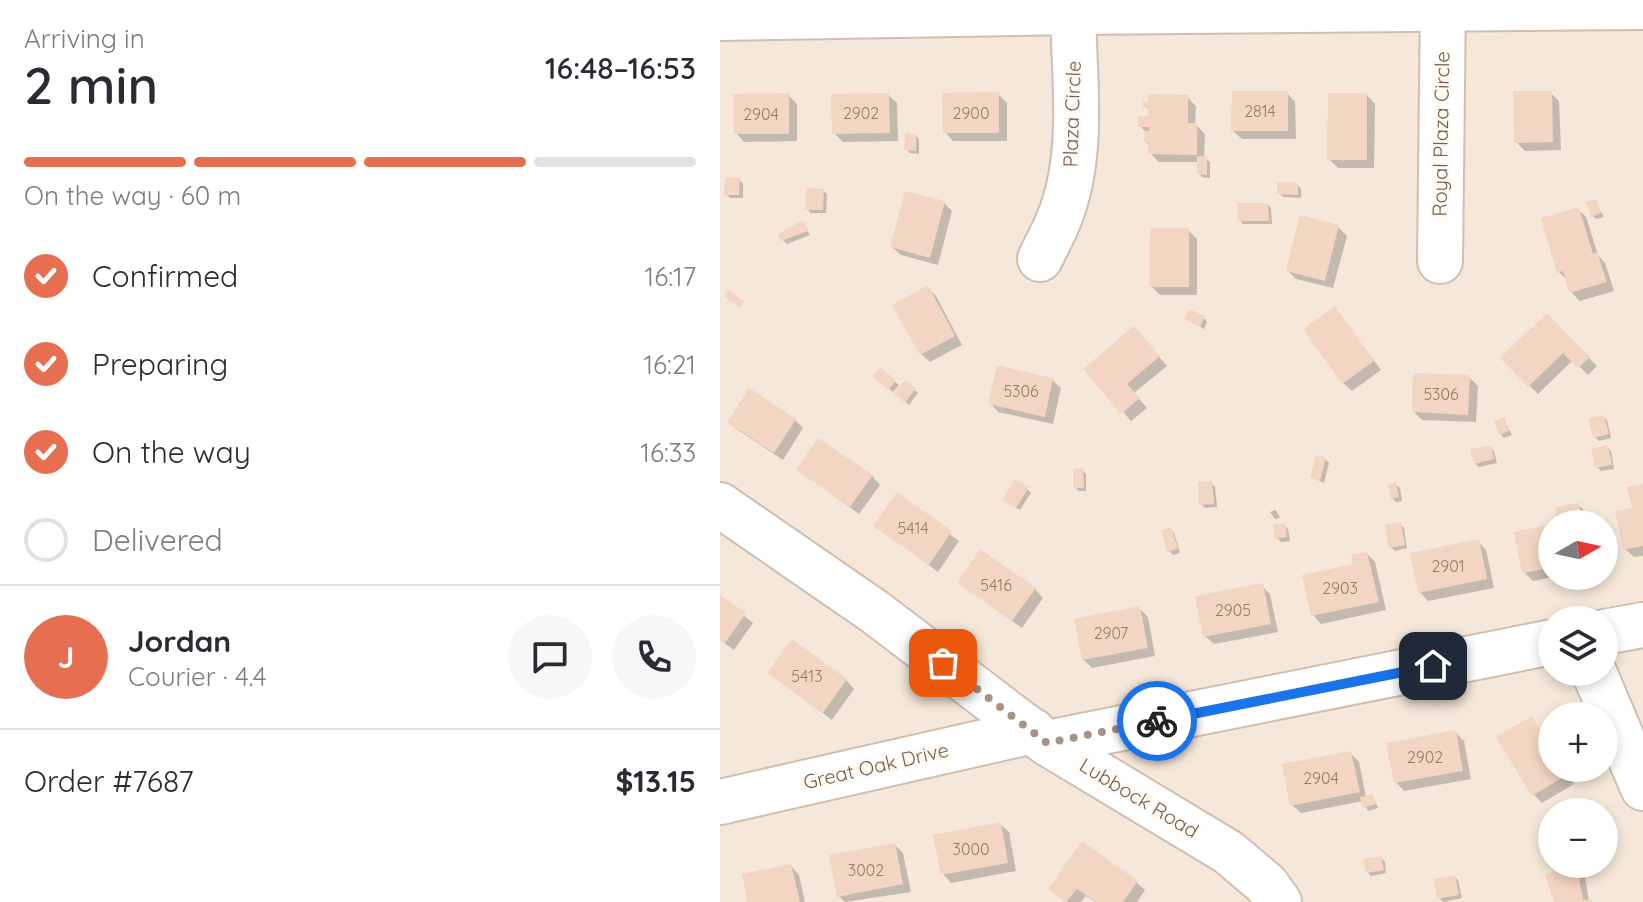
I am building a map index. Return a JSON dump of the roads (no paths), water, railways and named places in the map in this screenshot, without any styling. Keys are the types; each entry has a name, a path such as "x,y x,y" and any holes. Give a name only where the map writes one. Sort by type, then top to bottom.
{"street":[{"path":"720,18 1443,4 1643,7"},
{"name":"Royal Plaza Circle","path":"1440,261 1443,4"},
{"name":"Plaza Circle","path":"1040,259 1063,208 1071,173 1075,140 1073,12"},
{"name":"Lubbock Road","path":"720,505 875,612 1040,737 1228,852 1253,871 1279,902"},
{"path":"1618,629 1643,625"},
{"name":"Great Oak Drive","path":"720,802 1040,737 1538,645"},
{"path":"1600,686 1643,788"}]}
